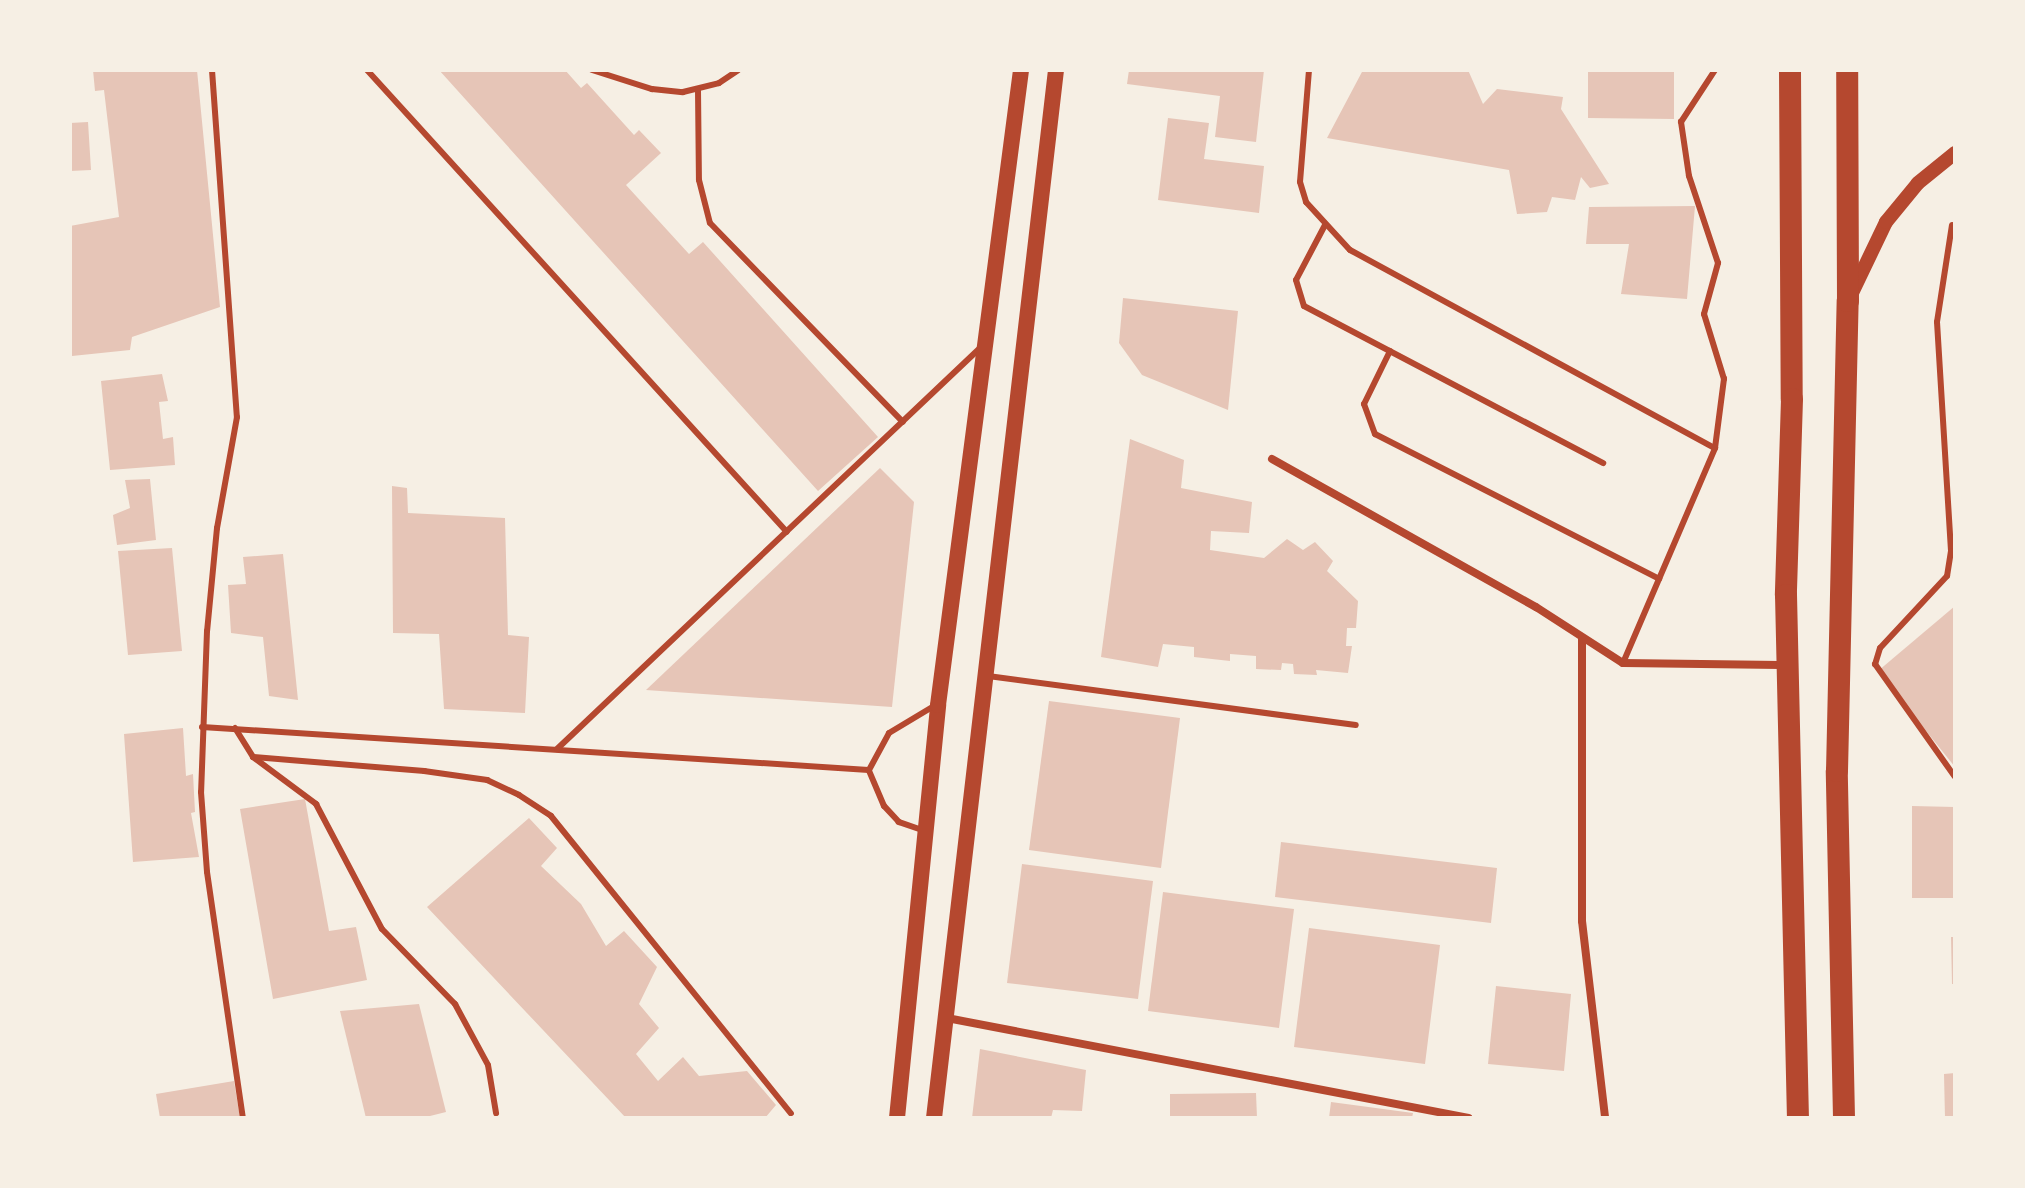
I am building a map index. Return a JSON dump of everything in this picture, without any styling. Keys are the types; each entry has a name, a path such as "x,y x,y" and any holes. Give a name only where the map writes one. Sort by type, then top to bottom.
{"highway":[{"path":"1790,70 1789,665 1798,1118"},
{"path":"1844,1118 1837,771 1848,301 1847,70"}],"main road":[{"path":"897,1118 938,705 1021,70"},
{"path":"934,1118 988,676 1056,70"}],"street":[{"path":"1848,301 1886,222 1918,183 1955,153"},
{"path":"1272,459 1536,607 1623,663 1789,665"},
{"path":"1582,639 1582,921 1605,1118"},
{"path":"947,1018 1469,1118"}],"lane":[{"path":"212,70 237,417 217,528 202,727 207,872 243,1118"},
{"path":"367,70 787,532"},
{"path":"592,70 667,92 698,90 738,70"},
{"path":"1309,70 1300,182 1306,202 1350,250 1427,295 1715,448"},
{"path":"1623,663 1715,448 1724,379 1704,314 1718,263 1689,176 1681,122 1715,70"},
{"path":"698,90 699,180 710,223 903,422"},
{"path":"1325,225 1296,280 1298,298 1390,351 1603,463"},
{"path":"1954,225 1937,322 1951,551 1947,576 1880,648 1875,664 1955,777"},
{"path":"557,749 986,343"},
{"path":"1390,351 1364,404 1375,434 1659,579"},
{"path":"988,676 1356,725"},
{"path":"927,832 899,822 873,789 869,770 889,733 910,716 938,705"},
{"path":"202,727 869,770"},
{"path":"235,728 253,757 316,804 382,929 455,1004 488,1065 496,1113"},
{"path":"253,757 424,771 487,780 519,795 551,816 791,1113"}],"building":[{"path":"93,70 197,70 220,307 132,337 130,350 72,356 70,226 119,217 104,90 95,91"},
{"path":"439,70 565,70 581,88 587,83 634,135 639,130 661,153 626,185 689,254 703,242 878,437 818,491"},
{"path":"1129,70 1264,70 1256,142 1215,137 1220,96 1127,84"},
{"path":"1363,70 1468,70 1483,104 1497,89 1563,97 1561,109 1609,184 1590,188 1581,177 1575,200 1552,197 1547,212 1517,214 1509,170 1327,138"},
{"path":"1588,70 1674,70 1674,119 1588,118"},
{"path":"1168,118 1209,123 1204,159 1264,166 1259,213 1158,200"},
{"path":"88,122 91,170 70,171 70,123"},
{"path":"1695,206 1687,299 1621,294 1629,244 1586,244 1589,207"},
{"path":"1123,298 1238,311 1228,410 1142,375 1119,343"},
{"path":"162,374 168,401 159,402 163,439 173,437 175,465 110,470 101,381"},
{"path":"1130,439 1184,460 1181,488 1252,502 1249,533 1211,531 1210,550 1264,558 1287,539 1303,550 1315,542 1333,561 1327,571 1358,601 1356,628 1347,628 1346,646 1352,646 1348,673 1316,670 1317,675 1294,674 1293,664 1282,663 1281,670 1256,669 1256,656 1230,654 1230,661 1194,657 1194,647 1163,644 1158,667 1101,657"},
{"path":"880,468 914,502 892,707 646,690"},
{"path":"150,479 156,540 117,545 113,515 130,508 125,480"},
{"path":"392,486 407,488 408,513 505,518 508,635 529,637 525,713 444,709 439,634 393,633"},
{"path":"172,548 182,651 128,655 118,551"},
{"path":"283,554 298,700 269,696 263,637 231,633 228,585 246,584 243,557"},
{"path":"1955,606 1955,767 1878,671"},
{"path":"1049,701 1180,718 1161,868 1029,850"},
{"path":"183,728 186,776 193,774 195,812 191,813 199,857 133,862 124,734"},
{"path":"305,799 329,931 356,927 367,980 273,999 240,809"},
{"path":"1912,806 1955,807 1955,898 1912,898"},
{"path":"529,818 557,848 541,866 581,904 606,946 624,931 657,967 639,1004 659,1028 636,1054 658,1081 683,1057 699,1076 747,1071 776,1105 765,1118 626,1118 427,907"},
{"path":"1281,842 1497,868 1491,923 1275,897"},
{"path":"1022,864 1153,881 1138,999 1007,983"},
{"path":"1163,892 1294,909 1279,1028 1148,1011"},
{"path":"1309,928 1440,945 1425,1064 1294,1047"},
{"path":"1951,937 1955,937 1955,984 1952,984"},
{"path":"1496,986 1571,994 1564,1071 1488,1064"},
{"path":"419,1004 446,1112 422,1118 366,1118 340,1011"},
{"path":"980,1049 1086,1070 1082,1111 1053,1110 1051,1118 972,1118"},
{"path":"1955,1073 1955,1118 1945,1118 1944,1074"},
{"path":"234,1081 240,1118 160,1118 156,1094"},
{"path":"1256,1093 1257,1118 1170,1118 1170,1094"},
{"path":"1331,1102 1413,1113 1412,1118 1329,1118"}]}
